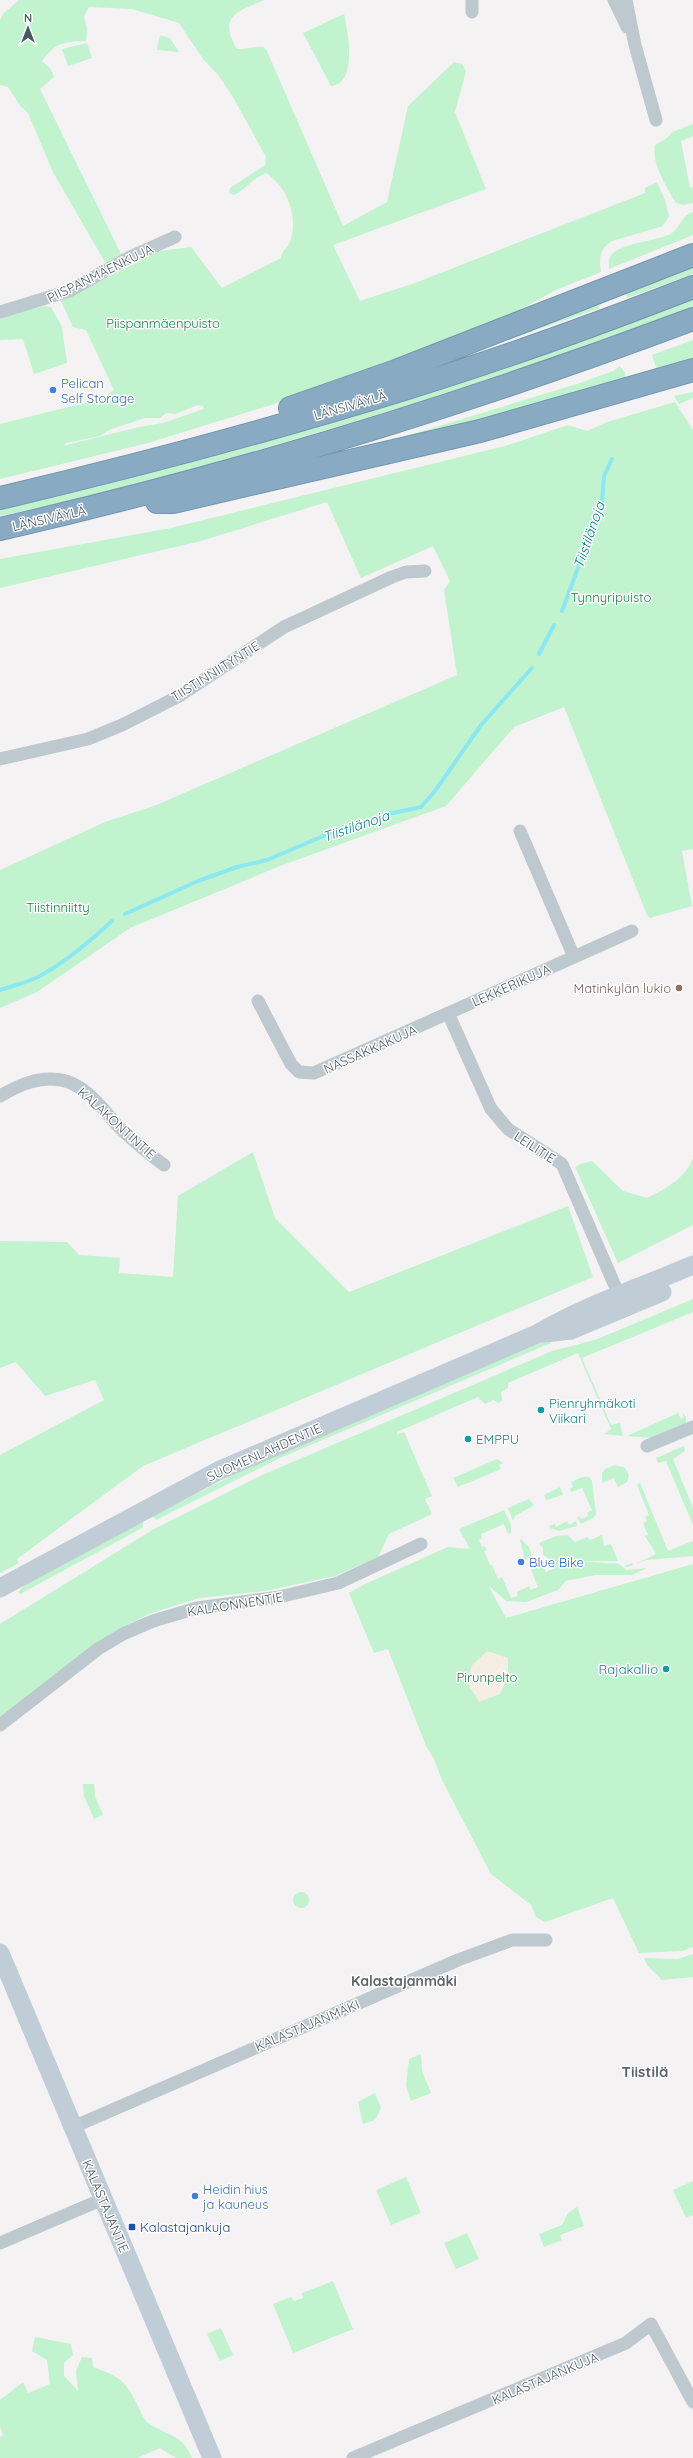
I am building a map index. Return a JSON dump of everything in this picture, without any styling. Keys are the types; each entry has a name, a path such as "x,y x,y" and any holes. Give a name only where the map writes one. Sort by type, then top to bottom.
{"highway":[{"path":"634,277 693,243"},
{"path":"182,452 263,417 396,371 693,254"},
{"name":"LÄNSIVÄYLÄ","path":"0,498 182,452 405,389 587,327 693,288"},
{"name":"LÄNSIVÄYLÄ","path":"0,529 110,504 406,420 602,354 693,319"},
{"path":"110,504 173,502 480,431 693,370"},
{"path":"655,381 681,382 693,380"}],"main road":[{"name":"SUOMENLAHDENTIE","path":"622,1301 693,1265"},
{"name":"SUOMENLAHDENTIE","path":"0,1588 218,1471 537,1334 567,1317 693,1278"},
{"name":"KALASTAJANTIE","path":"0,1954 212,2458"}],"street":[{"path":"614,0 635,45"},
{"path":"626,0 635,45 656,120"},
{"name":"PIISPANMÄENKUJA","path":"0,312 69,291 130,257 175,237"},
{"name":"TIISTINNIITYNTIE","path":"0,759 88,739 122,725 179,696 284,627 392,577 406,572 424,571"},
{"path":"520,831 574,957"},
{"name":"LEKKERIKUJA","path":"448,1013 632,931"},
{"name":"NASSAKKAKUJA","path":"258,1001 291,1064 298,1072 307,1073 322,1070 448,1013"},
{"name":"LEILITIE","path":"448,1013 491,1109 499,1120 508,1129 562,1164 622,1301"},
{"name":"KALAKONTINTIE","path":"0,1096 33,1081 48,1079 62,1080 78,1086 146,1152 164,1165"},
{"path":"647,1446 693,1427"},
{"name":"KALAONNENTIE","path":"0,1725 98,1649 123,1634 153,1621 197,1608 279,1597 338,1583 421,1544"},
{"name":"KALASTAJANMÄKI","path":"73,2127 458,1960 512,1940 546,1940"},
{"path":"0,2243 103,2199"},
{"name":"KALASTAJANKUJA","path":"353,2458 626,2343 651,2324 693,2402"}],"green space":[{"name":"Piispanmäenpuisto","path":"19,0 264,0 239,11 234,16 230,21 229,29 231,38 237,49 264,47 267,51 343,226 387,202 408,106 454,62 462,64 466,71 455,112 486,189 333,245 360,301 415,283 645,193 645,188 657,182 665,200 669,216 663,226 612,241 608,244 602,251 600,258 601,272 556,290 512,314 313,392 148,443 0,479 0,424 101,399 114,390 86,330 73,327 61,301 159,251 191,247 222,288 281,258 282,253 289,244 293,230 292,211 289,202 280,186 266,173 234,195 229,193 230,188 265,165 266,157 233,97 219,76 203,59 179,23 132,9 89,7 84,16 87,29 86,41 61,44 47,55 42,61 50,68 54,77 40,89 122,256 106,264 53,172 28,113 21,107 8,87 0,85 0,20 3,14","holes":["198,405 203,406 204,409 163,423 139,427 63,446 66,443 100,436 109,430 145,418 160,418 166,413 175,414"]},
{"path":"344,14 349,44 348,67 345,76 339,83 331,86 303,33"},
{"path":"160,35 170,38 179,52 157,50"},
{"path":"87,43 92,58 68,66 62,49"},
{"path":"693,124 693,136 681,141 690,188 693,187 693,203 683,205 676,203 668,190 655,160 654,152 655,145 667,138 672,132"},
{"path":"693,212 693,235 609,269 609,259 614,253 628,246 672,233 686,216"},
{"path":"693,261 693,274 627,298 624,288"},
{"path":"595,298 600,308 419,370"},
{"path":"693,299 693,308 541,362 337,427 108,491 0,516 0,507"},
{"path":"44,306 51,307 62,327 67,363 34,374 23,339 0,340 0,317"},
{"path":"693,340 693,362 658,373 652,355"},
{"path":"620,366 625,373 626,383 364,449 580,383 613,371"},
{"path":"693,392 693,398 679,404 674,396"},
{"path":"675,402 693,430 693,849 682,851 692,906 650,918 647,915 564,707 514,727 446,806 280,866 130,928 37,992 0,1008 0,870 105,822 154,806 457,675 444,590 450,581 433,546 361,578 327,502 201,541 0,588 0,559 171,528 505,446 568,425 587,431 607,422"},
{"path":"253,1152 275,1218 349,1292 568,1206 593,1277 143,1466 17,1559 19,1563 0,1573 0,1455 104,1400 95,1380 45,1396 16,1362 0,1368 0,1241 67,1242 79,1255 120,1258 119,1273 173,1277 178,1196"},
{"path":"693,1158 693,1225 618,1263 575,1167 592,1161 623,1191 647,1198 667,1187 680,1177 690,1165"},
{"path":"693,1299 693,1312 582,1358 611,1425 620,1423 623,1436 604,1434 611,1429 578,1353 508,1383 508,1388 501,1392 502,1401 498,1403 494,1400 485,1404 478,1397 397,1432 397,1435 404,1432 432,1496 425,1499 432,1514 389,1534 378,1557 335,1576 265,1591 199,1598 149,1614 109,1635 0,1717 0,1624 154,1529 260,1476 552,1351 595,1340"},
{"path":"550,1339 551,1343 280,1458 156,1520 152,1516 269,1457"},
{"path":"682,1412 686,1417 686,1424 653,1438 627,1436 678,1413 681,1419 684,1417"},
{"path":"684,1446 685,1451 673,1459 693,1508 693,1525 666,1461 658,1463 656,1458"},
{"path":"497,1459 503,1463 499,1465 501,1469 458,1487 453,1478"},
{"path":"615,1465 625,1468 629,1475 627,1482 618,1487 614,1478 602,1483 602,1473 605,1469"},
{"path":"582,1477 589,1477 592,1481 596,1514 593,1518 581,1524 577,1517 579,1516 581,1519 588,1516 587,1513 592,1510 582,1488 571,1492 570,1488 573,1487 571,1482"},
{"path":"640,1483 668,1551 693,1541 693,1556 646,1560 635,1564 656,1554 645,1536 648,1535 643,1523 647,1521 645,1517 649,1515 637,1485"},
{"path":"560,1487 563,1495 546,1500 544,1495"},
{"path":"529,1499 534,1505 515,1516 513,1521 508,1508"},
{"path":"504,1510 511,1525 511,1533 508,1534 504,1524 481,1534 482,1538 479,1540 482,1547 485,1546 487,1550 484,1551 490,1565 492,1565 498,1579 502,1577 511,1598 518,1596 517,1592 529,1586 531,1590 538,1587 531,1570 534,1569 531,1561 538,1558 542,1559 545,1564 543,1566 546,1572 556,1568 553,1561 543,1555 543,1548 539,1543 556,1536 568,1535 575,1542 587,1537 590,1540 602,1535 604,1546 611,1544 618,1561 580,1561 619,1564 626,1570 647,1568 632,1575 595,1575 566,1581 558,1590 526,1602 506,1601 488,1585 506,1618 693,1564 693,1947 682,1951 639,1953 613,1898 545,1922 536,1917 531,1905 491,1874 442,1780 434,1759 426,1746 388,1649 374,1653 349,1593 365,1584 448,1547 470,1549 459,1529"},
{"path":"143,1521 143,1527 131,1534 20,1594 18,1592 26,1584"},
{"path":"567,1521 569,1525 576,1521 577,1526 559,1531 550,1528 549,1526 555,1524 556,1527"},
{"path":"521,1539 529,1547 532,1556 525,1560 520,1540"},
{"path":"632,1563 633,1565 627,1567 624,1566"},
{"path":"83,1784 94,1784 95,1796 103,1815 94,1819 84,1796"},
{"path":"301,1892 307,1894 309,1900 307,1906 301,1908 295,1906 293,1900 295,1894"},
{"path":"693,1954 693,1977 662,1980 647,1965 644,1958 678,1959"},
{"path":"421,2054 422,2071 431,2093 411,2101 406,2086 409,2059"},
{"path":"375,2093 381,2108 375,2120 363,2124 358,2102"},
{"path":"406,2177 421,2213 391,2225 376,2190"},
{"path":"693,2181 693,2215 686,2218 673,2190"},
{"path":"577,2207 584,2226 560,2235 562,2240 544,2247 539,2234 562,2225 568,2213"},
{"path":"467,2233 479,2259 456,2269 444,2243"},
{"path":"333,2281 353,2329 293,2353 273,2304 291,2297 294,2301 303,2298 302,2293"},
{"path":"221,2328 233,2355 220,2361 207,2334"},
{"path":"35,2337 71,2344 73,2355 64,2363 64,2376 78,2391 76,2371 82,2357 92,2358 93,2367 117,2377 130,2391 147,2422 174,2436 184,2444 192,2458 176,2458 160,2448 137,2458 0,2458 0,2437 3,2435 0,2426 0,2400 23,2382 28,2393 50,2384 47,2360 32,2351"}],"sand":[{"name":"Pirunpelto","path":"487,1651 508,1658 508,1677 500,1694 479,1702 467,1682 472,1665"}],"waterway":[{"name":"Tiistilänoja","path":"562,611 602,503 604,476 612,459"},
{"name":"Tiistilänoja","path":"539,654 554,625"},
{"name":"Tiistilänoja","path":"125,914 198,881 237,867 267,860 335,831 364,824 383,815 421,807 435,791 481,725 532,668"},
{"name":"Tiistilänoja","path":"0,990 29,981 58,965 112,921"}],"place":[{"name":"Pelican Self Storage","path":"53,390"},
{"name":"Matinkylän lukio","path":"679,988"},
{"name":"Pienryhmäkoti Viikari","path":"541,1410"},
{"name":"EMPPU","path":"468,1439"},
{"name":"Blue Bike","path":"521,1562"},
{"name":"Rajakallio","path":"666,1669"},
{"name":"Heidin hius ja kauneus","path":"195,2196"},
{"name":"Kalastajankuja","path":"132,2227"}],"district":[{"name":"Kalastajanmäki","path":"404,1981"},
{"name":"Tiistilä","path":"645,2071"}],"park label":[{"name":"Tynnyripuisto","path":"611,597"},
{"name":"Tiistinniitty","path":"58,907"}]}
